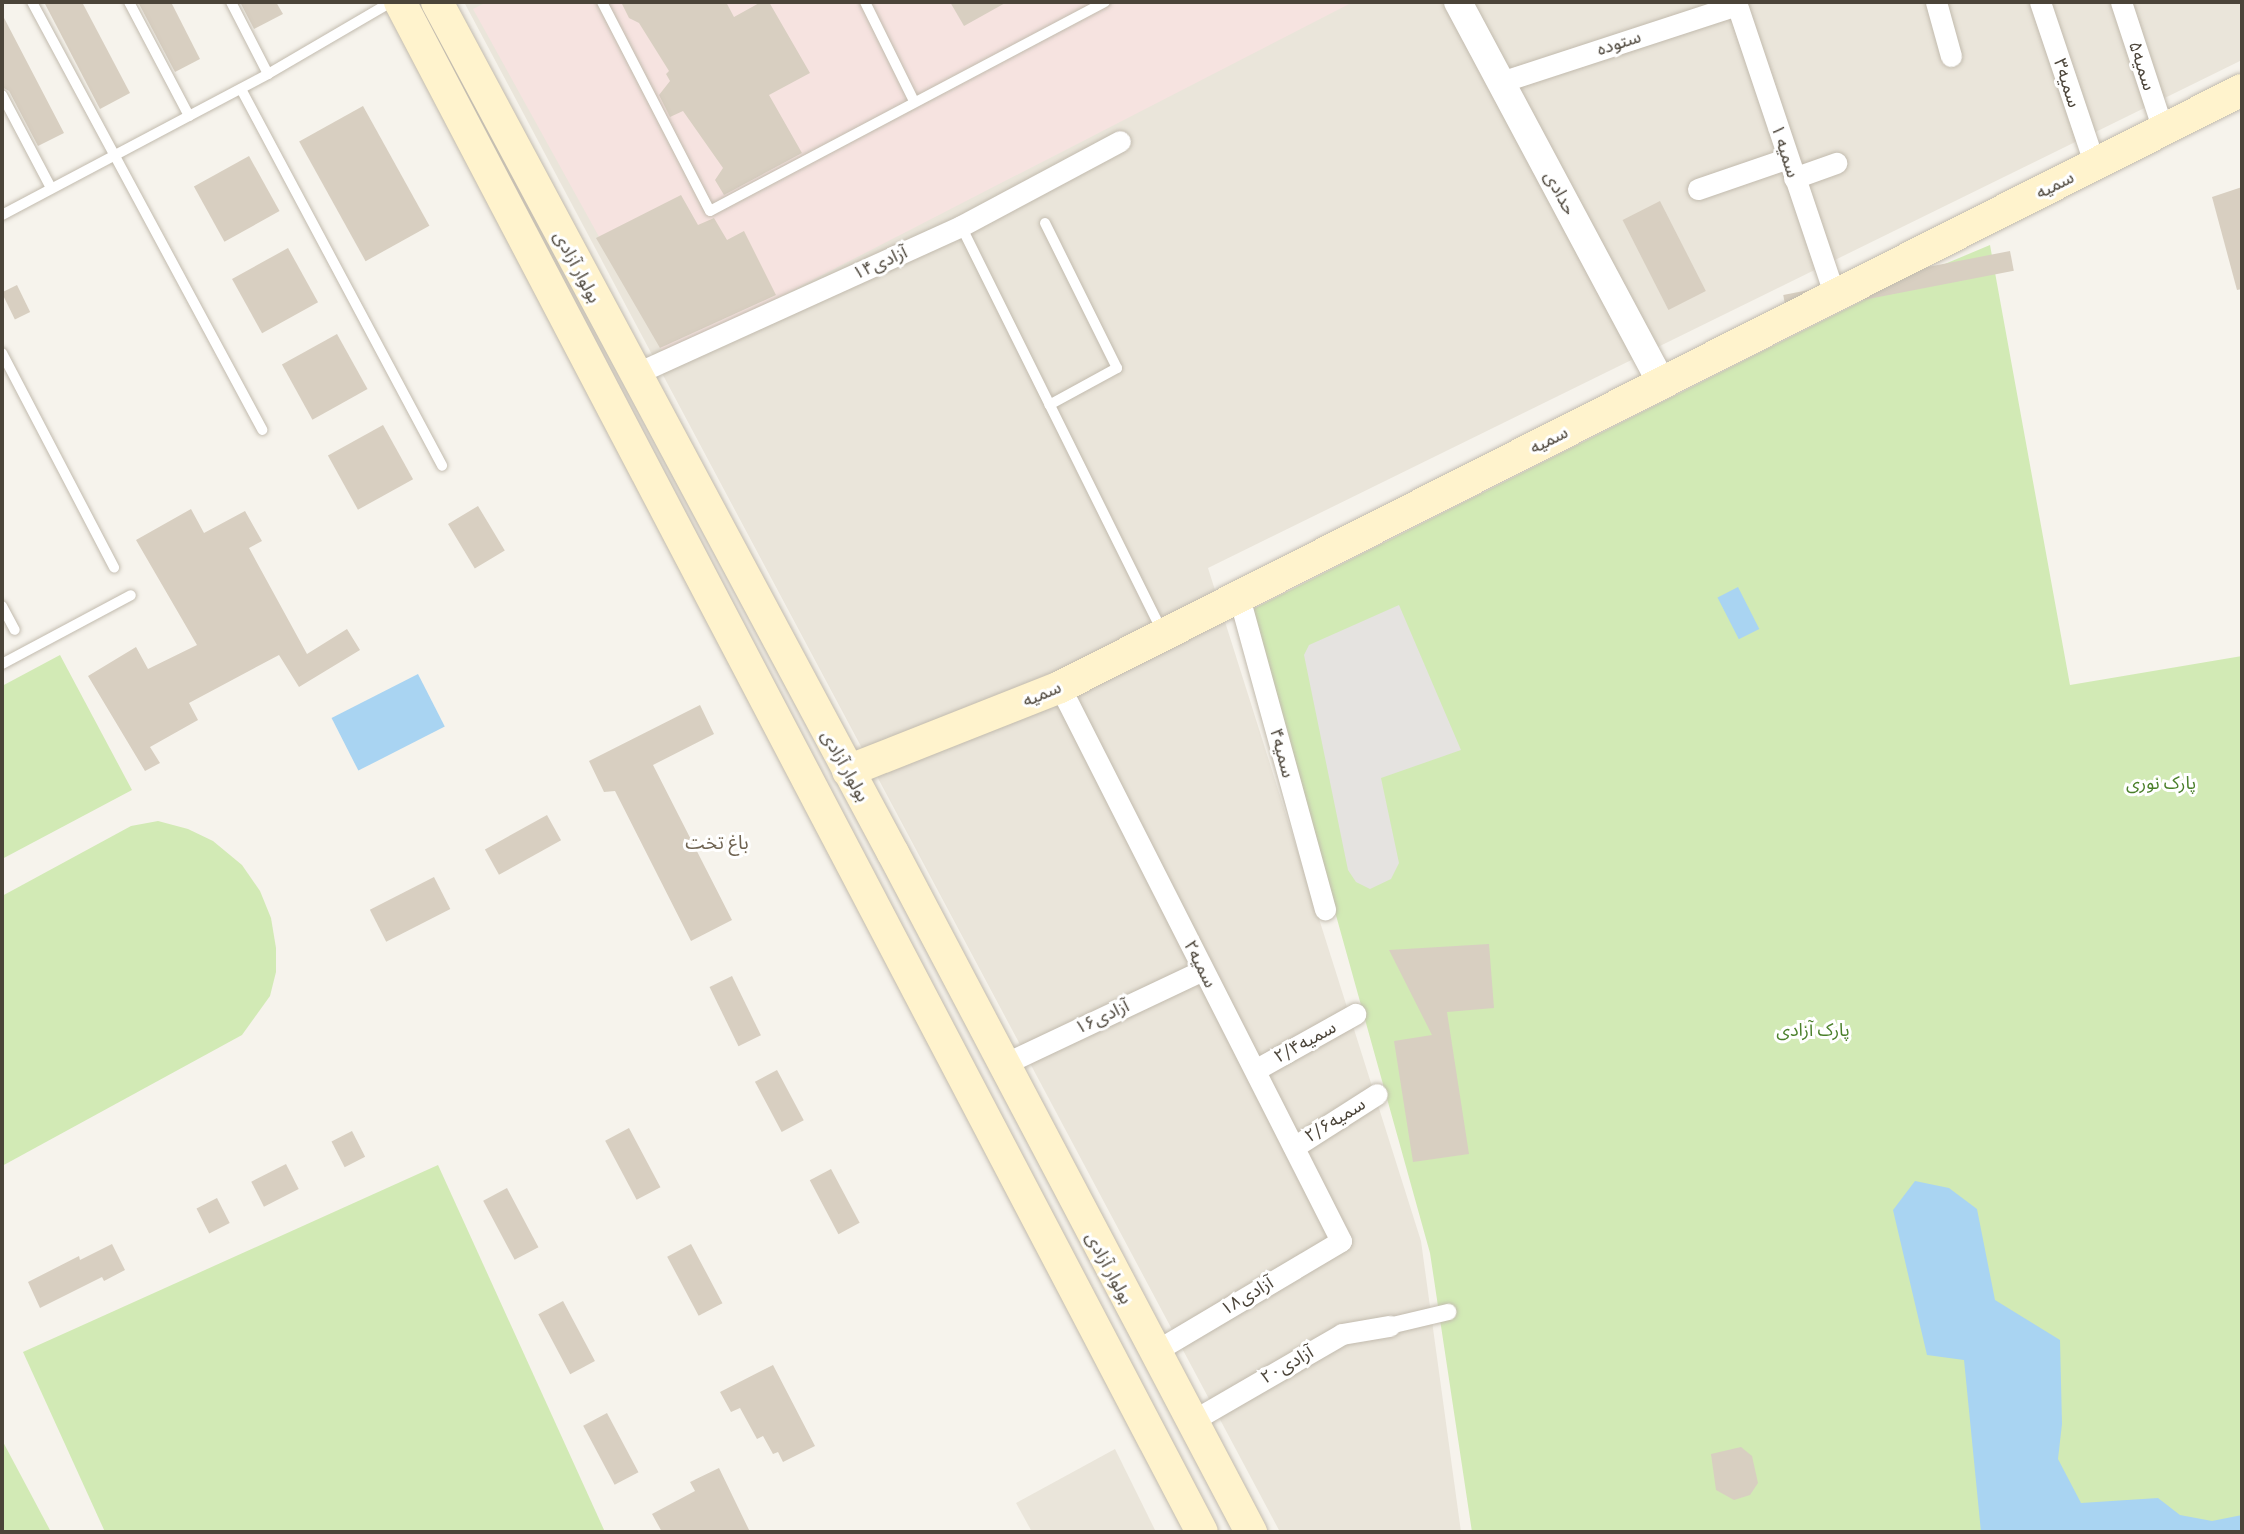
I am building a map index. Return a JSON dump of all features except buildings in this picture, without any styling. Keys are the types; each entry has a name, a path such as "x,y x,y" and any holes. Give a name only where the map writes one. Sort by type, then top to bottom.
{"main road":[{"name":"بولوار آزادی","path":"400,2 1202,1532"},
{"name":"بولوار آزادی","path":"438,2 1251,1532"},
{"name":"سمیه","path":"848,771 1060,687 1835,296 1886,280 2095,165 2242,90"},
{"path":"946,1047 983,1029"}],"street":[{"name":"حدادی","path":"1458,2 1662,384"},
{"path":"1936,2 1951,56"},
{"name":"سمیه۳","path":"2040,2 2095,165"},
{"name":"سمیه۵","path":"2122,2 2163,130"},
{"name":"ستوده","path":"1501,82 1737,3"},
{"name":"۱ سمیه","path":"1737,3 1835,296"},
{"name":"آزادی۱۴","path":"635,374 961,226 1120,141"},
{"path":"1698,189 1791,168 1836,163"},
{"name":"سمیه۴","path":"1239,597 1325,909"},
{"name":"۲سمیه","path":"1060,687 1341,1241"},
{"name":"آزادی۱۶","path":"1002,1065 1203,970"},
{"name":"سمیه۲/۴","path":"1255,1070 1355,1014"},
{"name":"سمیه۲/۶","path":"1294,1147 1377,1094"},
{"name":"آزادی۱۸","path":"1154,1352 1341,1241"},
{"path":"1389,1326 1448,1312"},
{"name":"آزادی۲۰","path":"1192,1421 1342,1334 1389,1326"}],"lane":[{"path":"32,2 262,430"},
{"path":"129,2 189,116"},
{"path":"231,2 268,74"},
{"path":"2,215 241,89 391,2"},
{"path":"602,2 710,211 1105,2"},
{"path":"865,2 914,101"},
{"path":"241,89 442,466"},
{"path":"2,94 51,188"},
{"path":"1045,223 1117,368 1049,405"},
{"path":"961,226 1164,635"},
{"path":"2,352 114,567"},
{"path":"2,664 131,595"},
{"path":"2,606 15,630"}],"shaded area":[{"path":"464,2 2242,2 2242,60 1208,568 1421,1241 1461,1532 1280,1532"},
{"path":"487,2 1353,2 665,356 473,9"},
{"path":"1399,605 1461,750 1381,778 1399,863 1391,879 1370,889 1356,882 1348,870 1304,655 1309,645"},
{"path":"1115,1449 1156,1532 1032,1532 1016,1503"}],"green space":[{"name":"پارک آزادی","path":"1990,245 2070,685 2242,656 2242,1532 1472,1532 1430,1253 1251,610 1890,287"},
{"path":"60,655 132,790 2,859 2,686"},
{"path":"158,821 188,829 213,841 242,865 260,891 271,918 276,948 276,972 270,996 242,1035 2,1166 2,896 131,826"},
{"path":"438,1165 605,1532 105,1532 23,1352"},
{"path":"2,1440 51,1532 2,1532"}],"water":[{"path":"1738,587 1759,629 1739,639 1718,597"},
{"path":"418,674 445,727 358,771 332,718"},
{"path":"1915,1181 1949,1188 1977,1209 1995,1300 2060,1340 2062,1424 2058,1459 2081,1503 2158,1498 2180,1515 2212,1521 2242,1515 2242,1532 1981,1532 1964,1360 1927,1355 1893,1210"}],"district":[{"name":"باغ تخت","path":"717,843"}],"park label":[{"name":"پارک نوری","path":"2161,783"}]}
